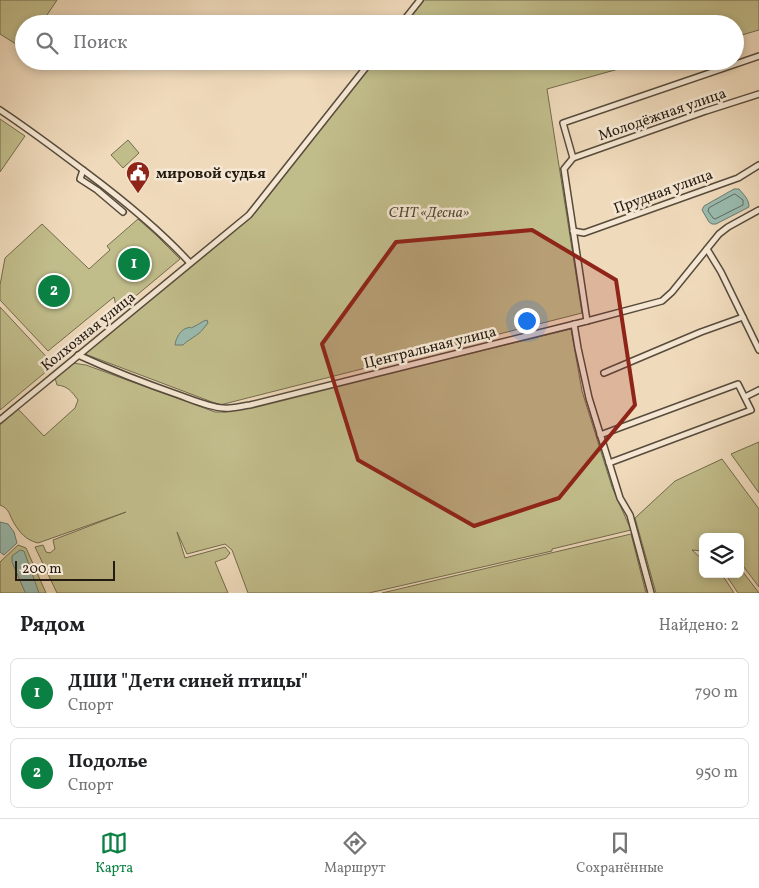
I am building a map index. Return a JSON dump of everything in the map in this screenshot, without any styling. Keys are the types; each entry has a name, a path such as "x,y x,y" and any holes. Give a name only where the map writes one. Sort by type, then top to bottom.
{"street":[{"path":"408,15 420,0"},
{"path":"744,61 759,56"},
{"name":"Колхозная улица","path":"0,420 254,209 364,70"},
{"path":"587,321 564,169 573,158 563,123 718,70"},
{"name":"Молодёжная улица","path":"573,158 759,94"},
{"path":"0,110 83,170 141,217 190,263"},
{"name":"Прудная улица","path":"573,231 584,233 738,178 759,166"},
{"path":"83,170 80,179 98,190 123,212"},
{"name":"Центральная улица","path":"78,355 194,401 222,408 250,405 662,301 672,292 719,234 759,210"},
{"path":"707,249 759,350"},
{"path":"604,373 701,332 743,317"},
{"path":"574,324 589,398 620,498 630,515 651,593"},
{"path":"600,435 738,384 750,410 609,463"},
{"path":"745,397 759,390"}],"highlighted area":[{"path":"532,230 616,280 635,405 559,498 474,526 358,460 322,344 396,242"}],"green space":[{"path":"0,0 57,0 47,15 15,15 15,43 0,34"},
{"path":"424,0 759,0 759,30 744,34 744,15 412,15"},
{"name":"СНТ «Десна»","path":"368,70 615,70 547,89 582,313 220,405 85,354 249,217"},
{"path":"0,119 25,136 0,172"},
{"path":"128,140 139,153 123,168 111,155"},
{"path":"138,219 180,259 119,310 114,297 48,351 0,300 0,285 5,258 42,224 89,269 110,250 107,246"},
{"path":"0,307 54,365 0,410"},
{"path":"571,329 582,391 612,487 631,530 552,549 552,551 369,593 248,593 232,550 225,544 187,554 177,532 185,558 225,547 230,553 226,558 215,562 228,593 57,593 35,547 43,545 46,552 50,553 55,549 53,540 126,512 38,543 24,536 16,527 8,510 0,505 0,425 18,409 44,436 75,408 78,400 67,388 57,385 55,378 73,363 86,365 215,412 226,412"},
{"path":"759,442 759,493 731,454"},
{"path":"722,459 759,509 759,587 744,567 744,533 699,533 699,551 692,550 699,556 699,578 724,578 734,593 656,593 635,518 675,481"},
{"path":"631,534 646,593 382,593"},
{"path":"18,545 26,548 46,593 0,593 0,562"},
{"path":"744,573 759,593 738,593 728,578 744,578"}],"water":[{"path":"734,189 739,189 744,195 749,207 716,224 709,222 702,210 704,206"},
{"path":"207,320 208,323 199,333 183,345 175,345 180,332"},
{"path":"0,522 8,524 14,532 17,543 4,555 0,552"},
{"path":"20,550 24,551 39,593 26,593 24,590 12,562 12,556"}],"place":[{"name":"мировой судья","path":"138,194"},
{"name":"ДШИ \"Дети синей птицы\"","path":"134,264"},
{"name":"Подолье","path":"54,291"}]}
